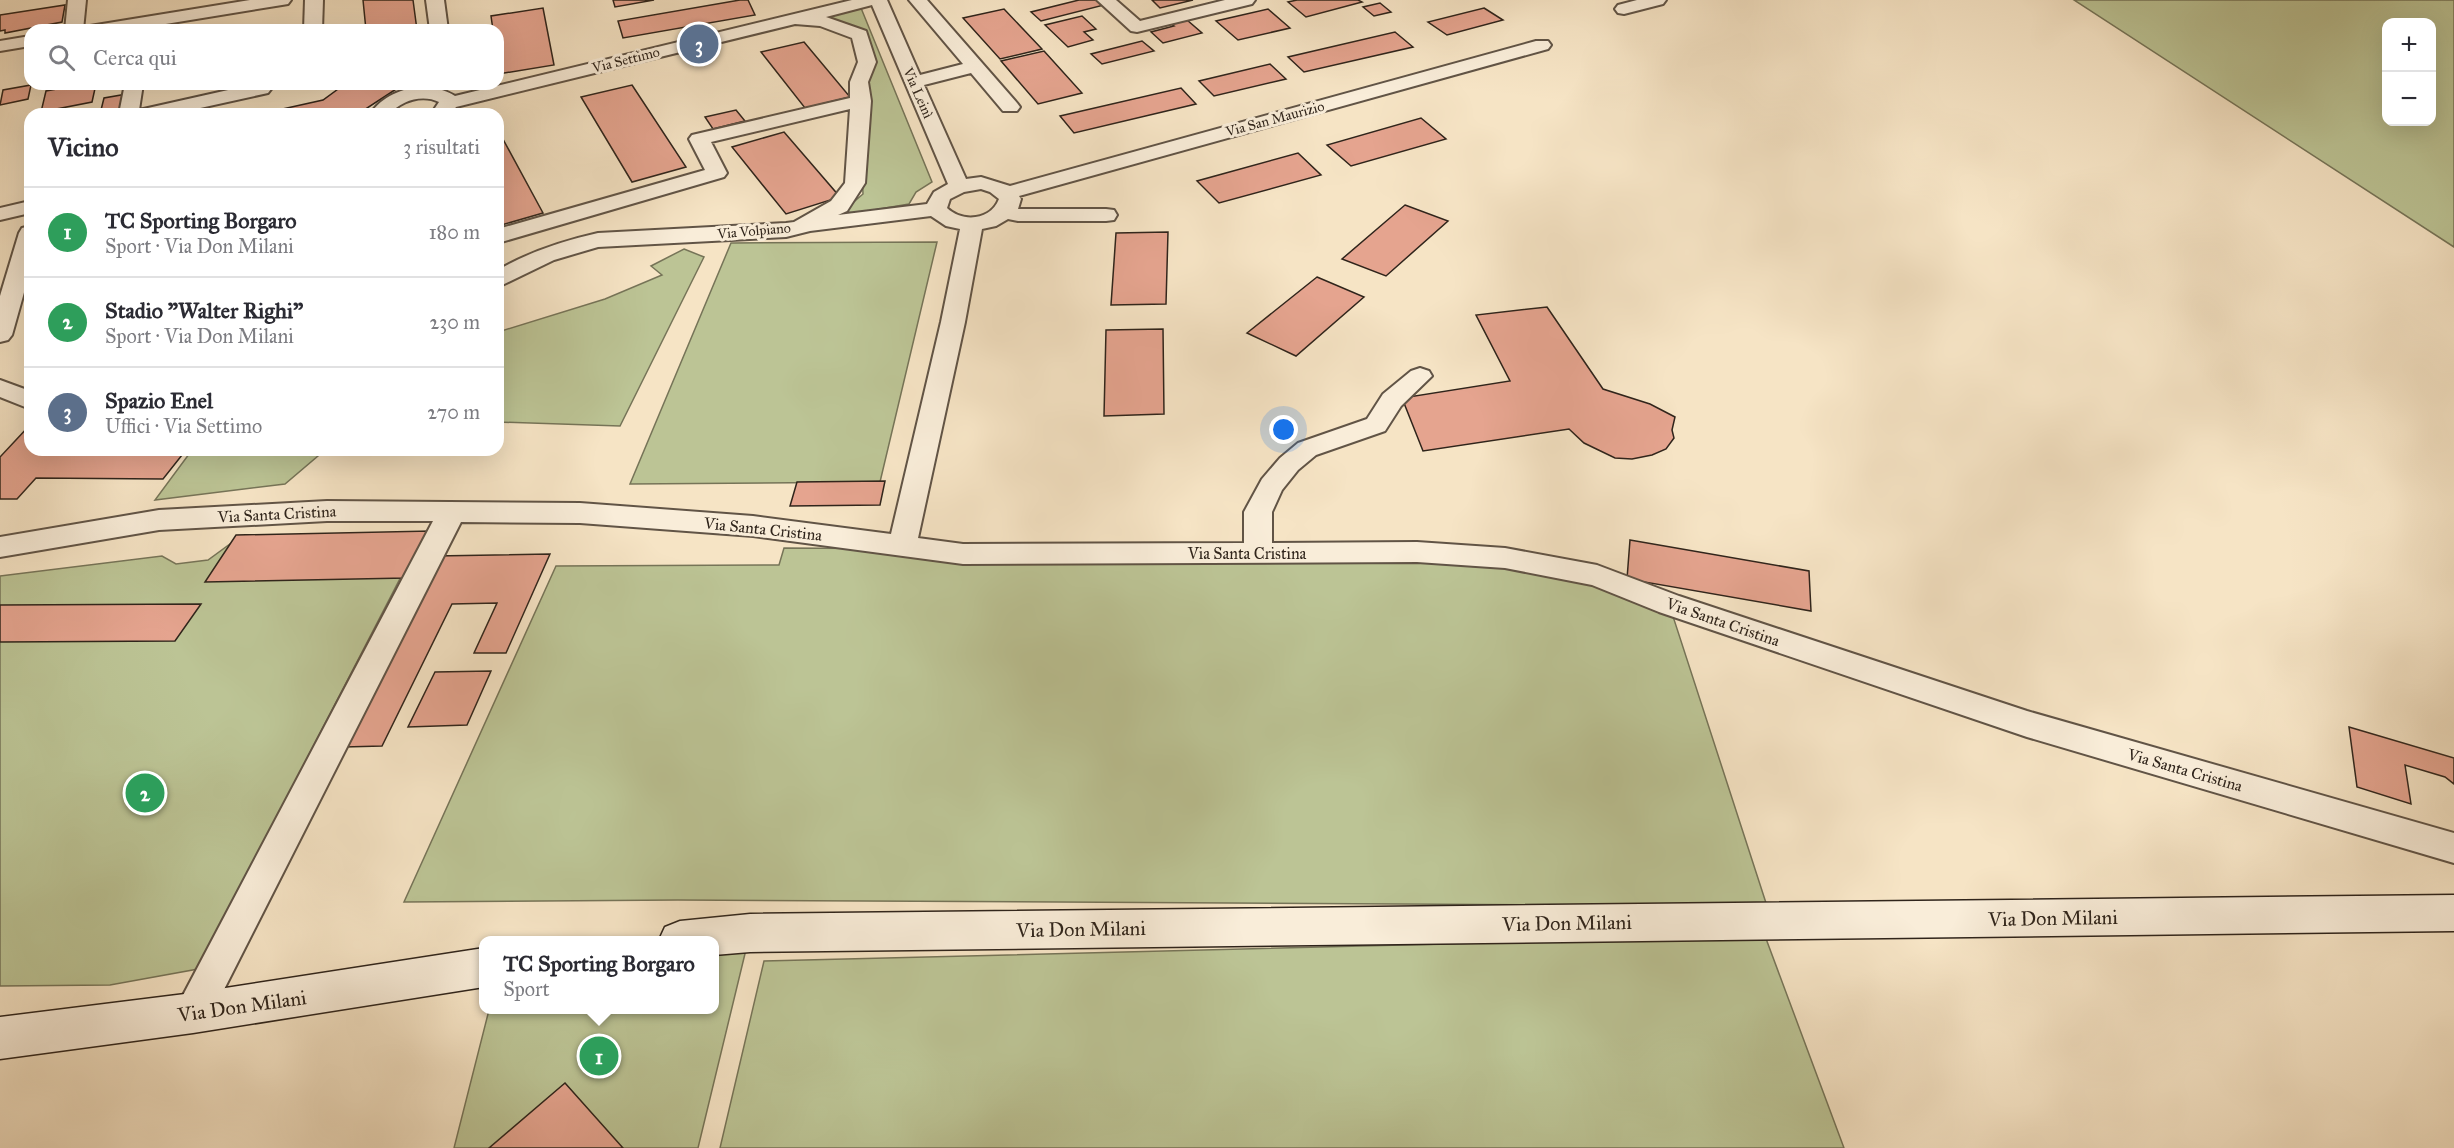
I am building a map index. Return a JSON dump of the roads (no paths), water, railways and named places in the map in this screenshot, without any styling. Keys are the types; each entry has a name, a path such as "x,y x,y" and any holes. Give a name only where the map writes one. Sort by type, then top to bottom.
{"street":[{"path":"75,24 77,0"},
{"path":"149,24 199,7 282,0"},
{"path":"313,24 314,0"},
{"path":"435,0 438,24"},
{"name":"Via Settimo","path":"449,108 873,0"},
{"name":"Via Leinì","path":"878,0 959,186"},
{"path":"918,0 1010,107"},
{"path":"1106,0 1137,27 1246,0"},
{"path":"1624,9 1657,0"},
{"name":"Via Volpiano","path":"504,276 531,259 565,247 598,240 770,232 801,227 839,206 855,183 861,101 859,82 867,62 861,35 823,21 794,19"},
{"path":"0,46 24,42"},
{"name":"Via San Maurizio","path":"972,223 985,221 1005,202 1542,45"},
{"path":"913,82 975,67"},
{"path":"130,108 133,90"},
{"path":"174,108 256,90"},
{"path":"384,108 393,101 424,90"},
{"path":"434,90 443,95 445,108"},
{"path":"504,234 717,173 699,139 861,101"},
{"path":"936,209 941,196 959,186 981,183 992,185 1018,215 1106,215"},
{"path":"0,214 24,208"},
{"path":"801,227 936,209"},
{"path":"903,545 953,322 972,223 948,220 936,209"},
{"path":"0,335 24,253"},
{"path":"1258,553 1258,512 1271,486 1289,464 1307,449 1376,425 1392,400 1420,376"},
{"path":"0,388 24,398"},
{"name":"Via Santa Cristina","path":"0,547 159,520 327,511 580,513 753,526 963,554 1417,552 1505,558 1597,575 1669,604 2027,724 2454,848"},
{"path":"193,1014 452,512"},
{"name":"Via Don Milani","path":"719,936 750,933 2454,913"},
{"name":"Via Don Milani","path":"0,1038 193,1014 479,968"}],"place":[{"name":"Spazio Enel","path":"699,44"},
{"name":"Stadio \"Walter Righi\"","path":"145,793"},
{"name":"TC Sporting Borgaro","path":"599,1056"}]}
